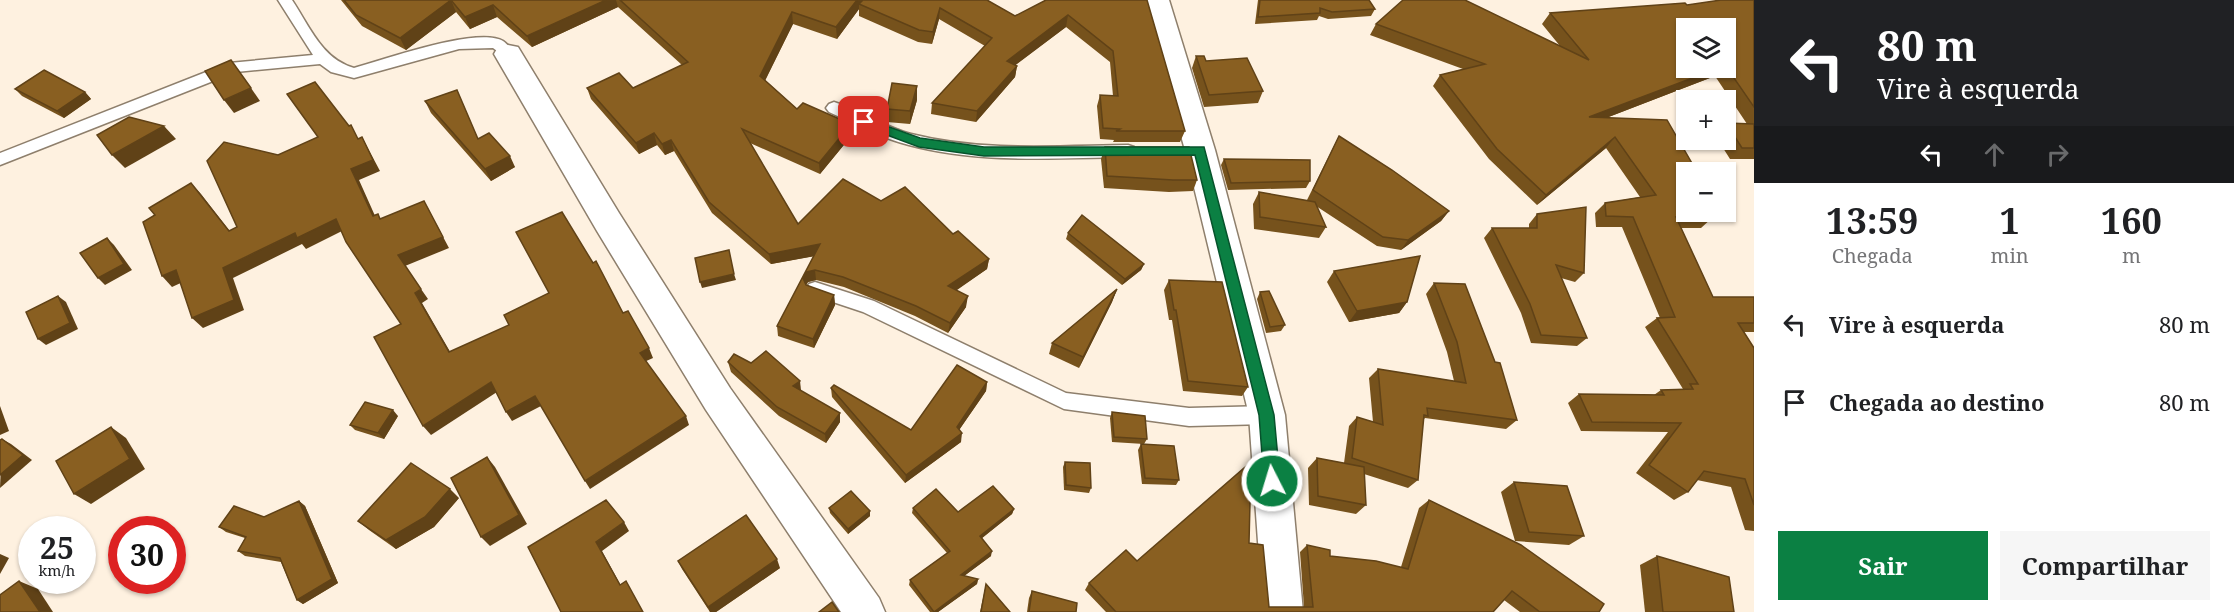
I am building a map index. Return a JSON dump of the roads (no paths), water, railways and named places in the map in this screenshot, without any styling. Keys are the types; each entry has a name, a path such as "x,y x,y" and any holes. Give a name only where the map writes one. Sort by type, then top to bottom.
{"street":[{"path":"1156,0 1194,150 1267,415 1283,612"},
{"path":"508,54 608,222 718,399 865,612"}],"lane":[{"path":"285,0 322,59 336,68 354,73 459,44 483,42 497,44 508,54"},
{"path":"0,159 234,67 322,59"},
{"path":"834,108 879,129 919,142 941,146 984,151 1140,151"},
{"path":"815,289 868,306 1064,401 1189,417 1267,415"}]}
